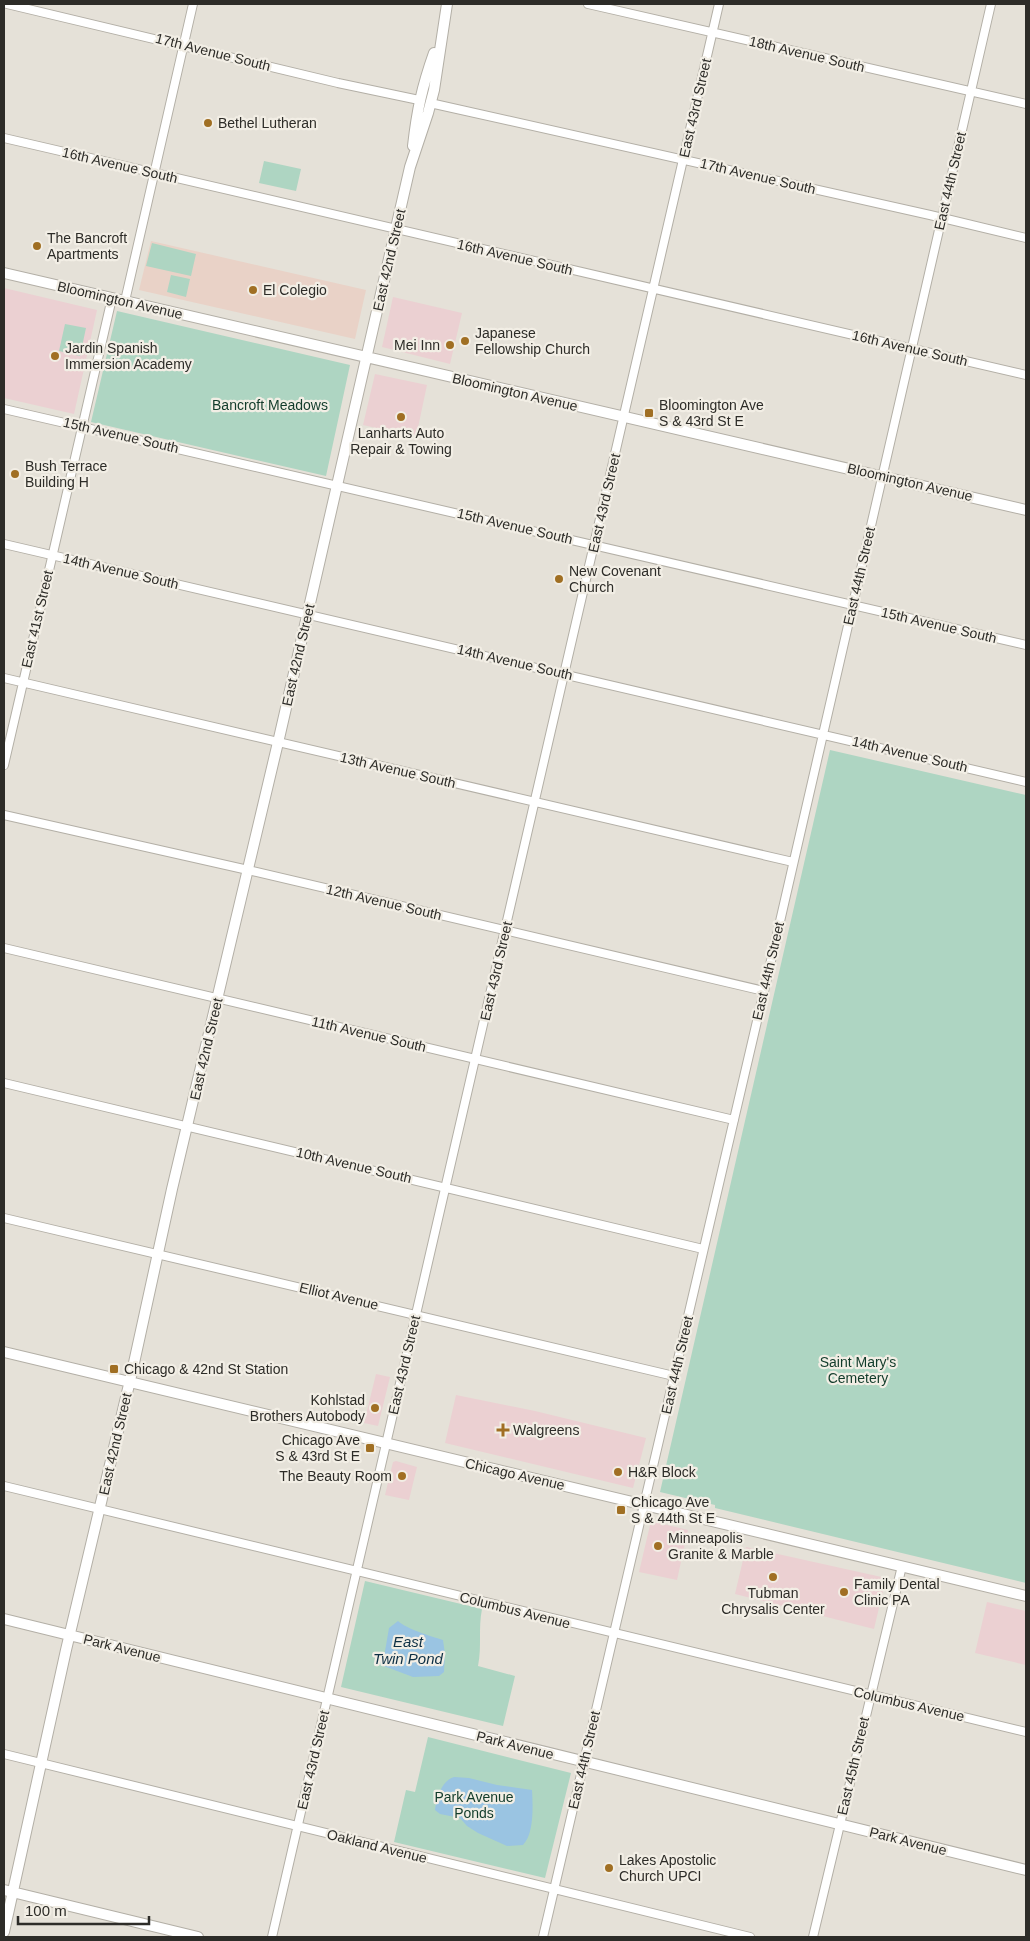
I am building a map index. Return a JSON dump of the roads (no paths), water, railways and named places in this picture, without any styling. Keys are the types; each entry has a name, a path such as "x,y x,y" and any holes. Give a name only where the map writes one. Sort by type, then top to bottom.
{"street":[{"name":"17th Avenue South","path":"7,4 419,100"},
{"path":"125,301 194,4"},
{"name":"East 42nd Street","path":"4,1932 8,1891 41,1763 130,1382 410,167 430,103 447,4"},
{"name":"18th Avenue South","path":"588,4 1026,104"},
{"name":"East 43rd Street","path":"272,1937 655,288 719,4"},
{"name":"East 44th Street","path":"543,1937 764,991 991,4"},
{"name":"East 42nd Street","path":"410,167 421,89 441,34"},
{"name":"17th Avenue South","path":"430,103 1026,238"},
{"name":"16th Avenue South","path":"4,138 1026,375"},
{"name":"Bloomington Avenue","path":"4,273 1026,510"},
{"name":"East 41st Street","path":"4,765 112,298"},
{"name":"15th Avenue South","path":"4,409 1026,646"},
{"name":"14th Avenue South","path":"4,544 1026,782"},
{"name":"13th Avenue South","path":"4,678 793,862"},
{"name":"12th Avenue South","path":"4,814 764,991"},
{"name":"11th Avenue South","path":"4,948 217,1000 476,1058 734,1120"},
{"name":"10th Avenue South","path":"4,1083 446,1186 704,1249"},
{"name":"Elliot Avenue","path":"4,1218 674,1376"},
{"name":"Chicago Avenue","path":"4,1352 1026,1596"},
{"name":"Columbus Avenue","path":"4,1486 1026,1732"},
{"name":"East 45th Street","path":"814,1937 902,1566"},
{"name":"Park Avenue","path":"4,1620 1026,1870"},
{"name":"Oakland Avenue","path":"4,1754 750,1937"},
{"path":"8,1891 198,1937"}],"water":[{"name":"East Twin Pond","path":"398,1621 413,1629 443,1640 445,1654 444,1672 439,1676 413,1677 381,1665 380,1661 384,1657 389,1628"},
{"path":"454,1777 532,1790 531,1827 527,1840 523,1845 507,1846 478,1833 467,1826 460,1818 440,1814 435,1810 438,1795 443,1786"}],"place":[{"name":"Bethel Lutheran","path":"208,123"},
{"name":"The Bancroft Apartments","path":"37,246"},
{"name":"El Colegio","path":"253,290"},
{"name":"Japanese Fellowship Church","path":"465,341"},
{"name":"Mei Inn","path":"450,345"},
{"name":"Jardin Spanish Immersion Academy","path":"55,356"},
{"name":"Bloomington Ave S & 43rd St E","path":"649,413"},
{"name":"Lanharts Auto Repair & Towing","path":"401,417"},
{"name":"Bush Terrace Building H","path":"15,474"},
{"name":"New Covenant Church","path":"559,579"},
{"name":"Chicago & 42nd St Station","path":"114,1369"},
{"name":"Kohlstad Brothers Autobody","path":"375,1408"},
{"name":"Walgreens","path":"503,1430"},
{"name":"Chicago Ave S & 43rd St E","path":"370,1448"},
{"name":"H&R Block","path":"618,1472"},
{"name":"The Beauty Room","path":"402,1476"},
{"name":"Chicago Ave S & 44th St E","path":"621,1510"},
{"name":"Minneapolis Granite & Marble","path":"658,1546"},
{"name":"Tubman Chrysalis Center","path":"773,1577"},
{"name":"Family Dental Clinic PA","path":"844,1592"},
{"name":"Lakes Apostolic Church UPCI","path":"609,1868"}],"park label":[{"name":"Bancroft Meadows","path":"270,405"},
{"name":"Saint Mary's Cemetery","path":"858,1370"},
{"name":"Park Avenue Ponds","path":"474,1805"}]}
